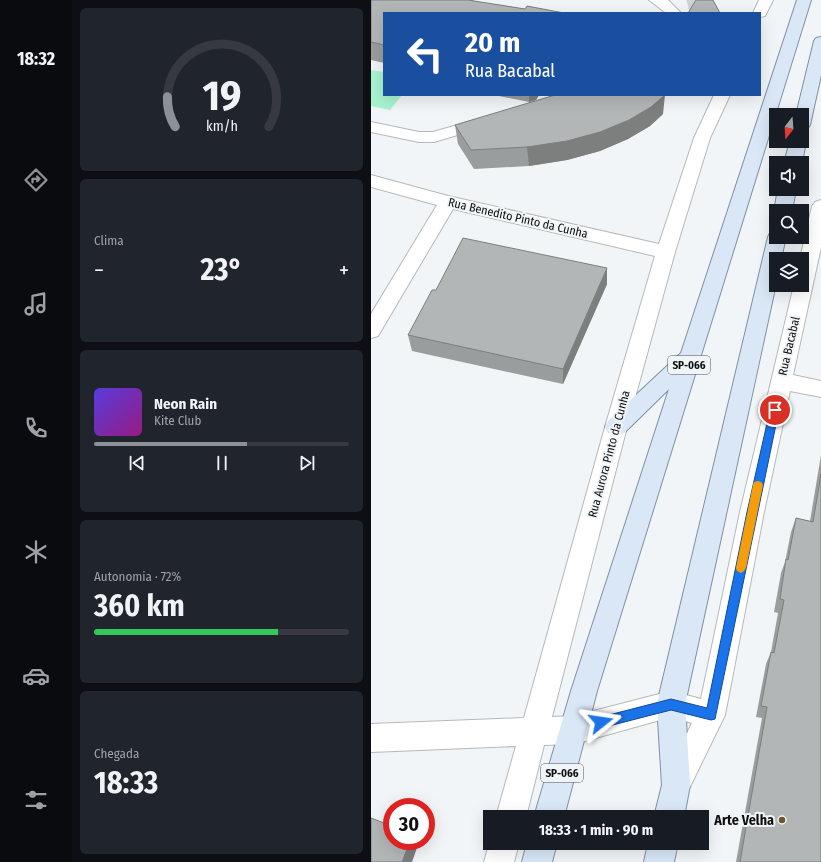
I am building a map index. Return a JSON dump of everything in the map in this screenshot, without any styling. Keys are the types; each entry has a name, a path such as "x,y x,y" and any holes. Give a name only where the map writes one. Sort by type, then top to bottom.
{"main road":[{"name":"SP-066","path":"551,810 584,691 804,0"},
{"path":"806,108 821,41"},
{"path":"671,810 676,785 671,704 775,244"},
{"path":"616,427 691,356"},
{"path":"537,862 540,850"},
{"path":"659,862 662,850"}],"street":[{"path":"656,0 661,1 673,11 688,6"},
{"path":"760,12 766,0"},
{"name":"Rua Aurora Pinto da Cunha","path":"512,810 523,732 616,427 665,252 702,138 722,96"},
{"path":"371,127 419,137 434,137 499,117"},
{"name":"Rua Benedito Pinto da Cunha","path":"371,181 449,202 665,252"},
{"path":"371,331 449,202"},
{"name":"Rua Bacabal","path":"676,785 711,715 752,512 821,206"},
{"path":"781,380 821,390"},
{"path":"371,738 574,730 671,704 711,715"},
{"path":"499,862 502,850"}],"green space":[{"path":"371,70 383,72 383,96 401,96 390,110 371,106"}],"building":[{"path":"371,0 468,0 525,9 527,6 559,12 383,12 383,45 371,42"},
{"path":"696,0 713,0 719,12 689,12"},
{"path":"552,96 664,96 651,107 629,120 600,132 567,141 527,147 471,150 455,125"},
{"path":"463,238 607,268 563,369 408,335 432,290 436,290"},
{"path":"821,474 821,862 740,862 767,707 761,706 771,652 774,653 784,600 780,599 786,559 788,560 796,518 813,522"},
{"path":"371,818 383,823 383,850 407,850 402,862 371,862"}],"tunnel":[{"path":"688,6 707,1"}],"slow traffic":[{"path":"741,568 758,485"}],"place":[{"name":"Arte Velha","path":"782,820"}],"route":[{"path":"601,722 671,704 711,715 752,512 775,410"}]}
